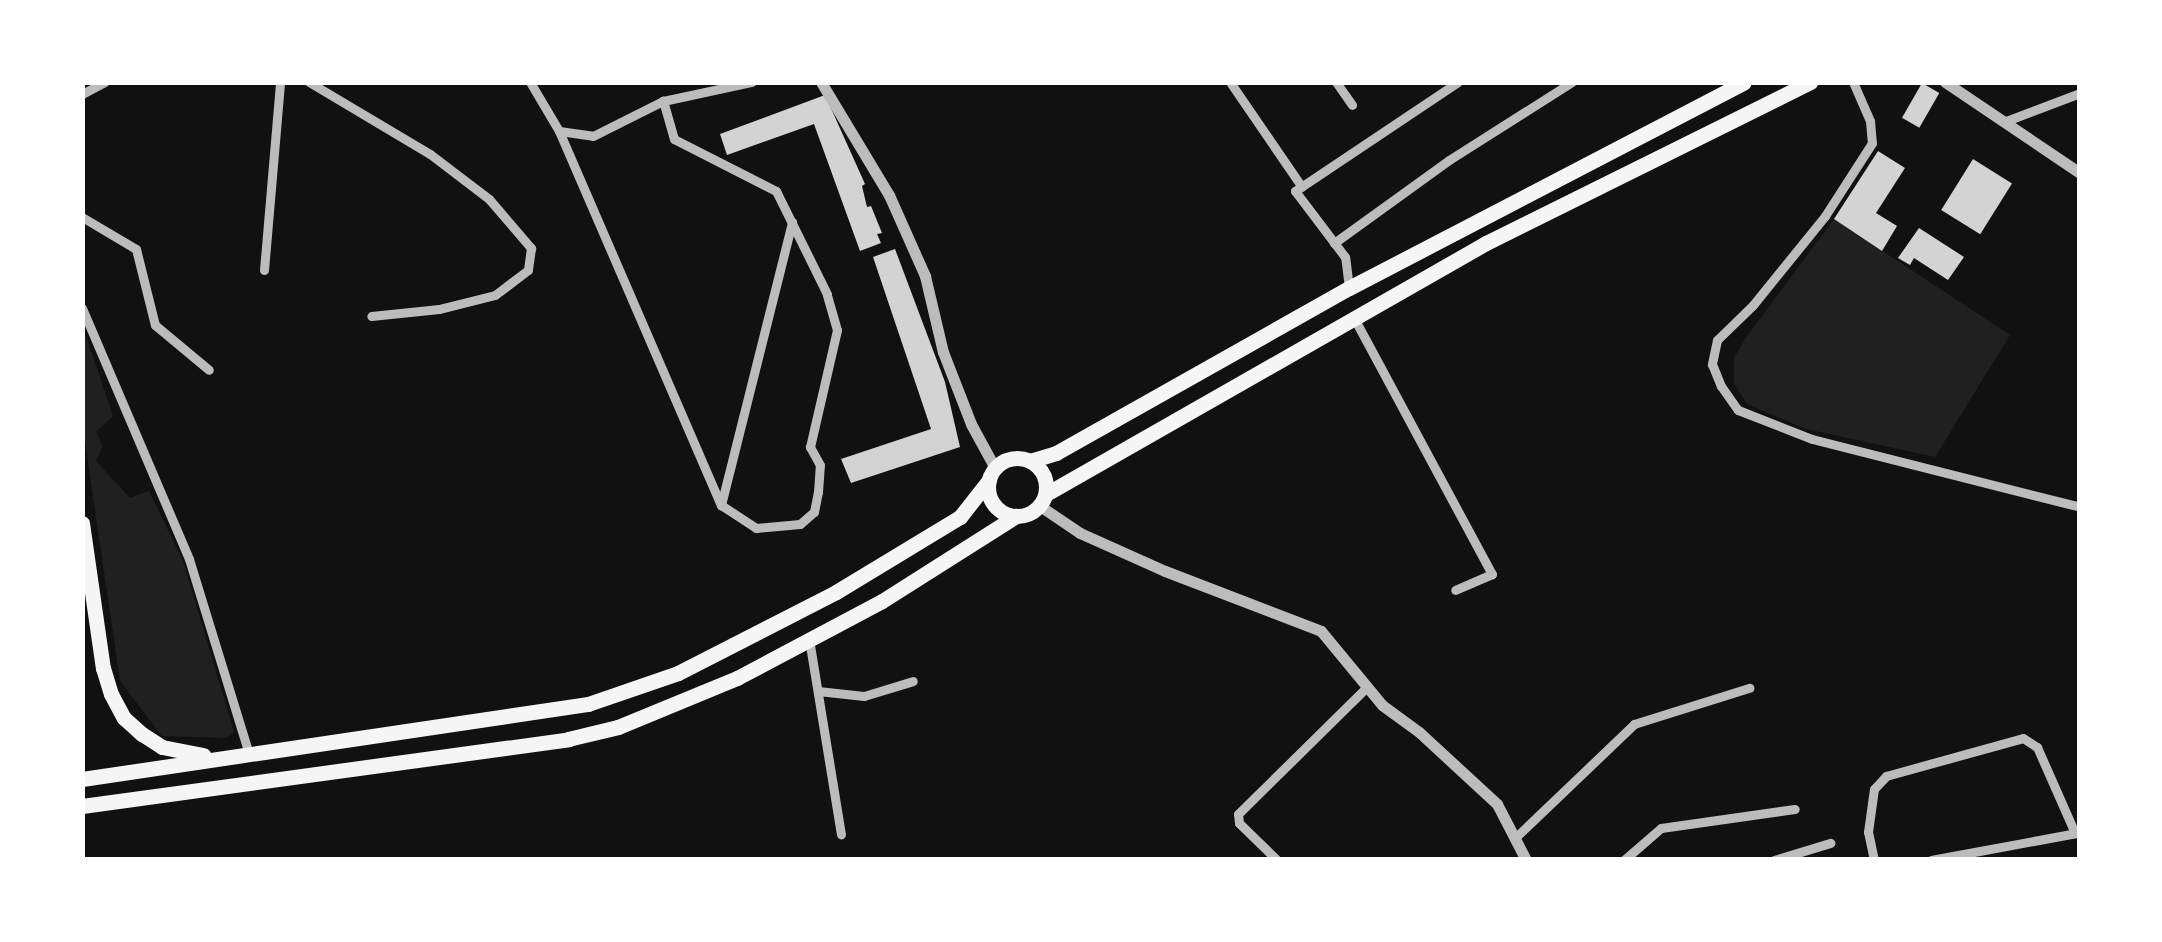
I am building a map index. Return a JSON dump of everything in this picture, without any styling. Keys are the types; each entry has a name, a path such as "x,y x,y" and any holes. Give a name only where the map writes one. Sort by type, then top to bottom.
{"highway":[{"path":"82,779 536,714 588,704 678,672 926,541 975,503 1005,460 1030,461 1056,453 1348,288 1744,82"},
{"path":"82,806 602,731 672,708 882,601 1043,500 1486,244 1810,82"},
{"path":"1030,461 1040,469 1043,500"},
{"path":"992,474 994,505 1016,516"},
{"path":"82,523 103,668 124,718 162,747 226,758"}],"street":[{"path":"82,94 106,82"},
{"path":"264,270 280,82"},
{"path":"309,82 430,154 489,199 531,248 528,270 495,295 439,309 371,316"},
{"path":"530,82 559,132 721,505 756,528 800,524 814,512 820,465 810,447 837,330 827,294 776,191 674,139 663,101"},
{"path":"559,132 593,136 663,101 752,82"},
{"path":"821,82 889,194 925,276 943,352 992,474"},
{"path":"1230,82 1302,187"},
{"path":"1336,82 1352,105"},
{"path":"1348,288 1345,257 1296,192 1458,82"},
{"path":"1334,243 1449,160 1572,82"},
{"path":"1853,82 1870,121 1872,142 1824,216 1753,305 1717,340 1712,364 1721,386 1738,410 1812,438 2080,506"},
{"path":"1944,82 2080,173"},
{"path":"2006,120 2080,93"},
{"path":"82,217 136,248 155,325 209,370"},
{"path":"721,505 792,222"},
{"path":"82,308 189,558 250,754"},
{"path":"1354,318 1492,574 1455,590"},
{"path":"1043,500 1080,534 1321,631 1382,705 1476,782 1517,836 1526,860"},
{"path":"809,639 841,834"},
{"path":"818,691 864,696 913,681"},
{"path":"1277,860 1239,823 1238,814 1368,686"},
{"path":"1517,836 1634,724 1749,688"},
{"path":"1874,860 1868,832 1874,789 1886,776 2022,738 2037,746 2077,833 1932,860"},
{"path":"1628,858 1662,828 1795,809"},
{"path":"1774,860 1830,843"}],"shaded area":[{"path":"1834,219 2010,335 1935,457 1806,429 1747,404 1734,383 1734,358 1745,339"},
{"path":"82,324 113,416 96,432 103,446 96,461 130,498 149,491 183,561 234,732 226,738 162,736 120,681 83,428"}],"building":[{"path":"1922,83 1939,93 1919,128 1902,118"},
{"path":"825,95 865,184 862,186 867,207 871,206 882,233 877,234 881,243 860,251 814,124 727,155 720,134"},
{"path":"1878,151 1905,168 1876,213 1897,226 1882,251 1834,219"},
{"path":"1973,159 2012,183 1980,234 1941,210"},
{"path":"1919,228 1964,257 1948,280 1914,258 1910,265 1898,258"},
{"path":"895,249 945,382 960,447 851,483 841,459 931,429 873,257"}]}
